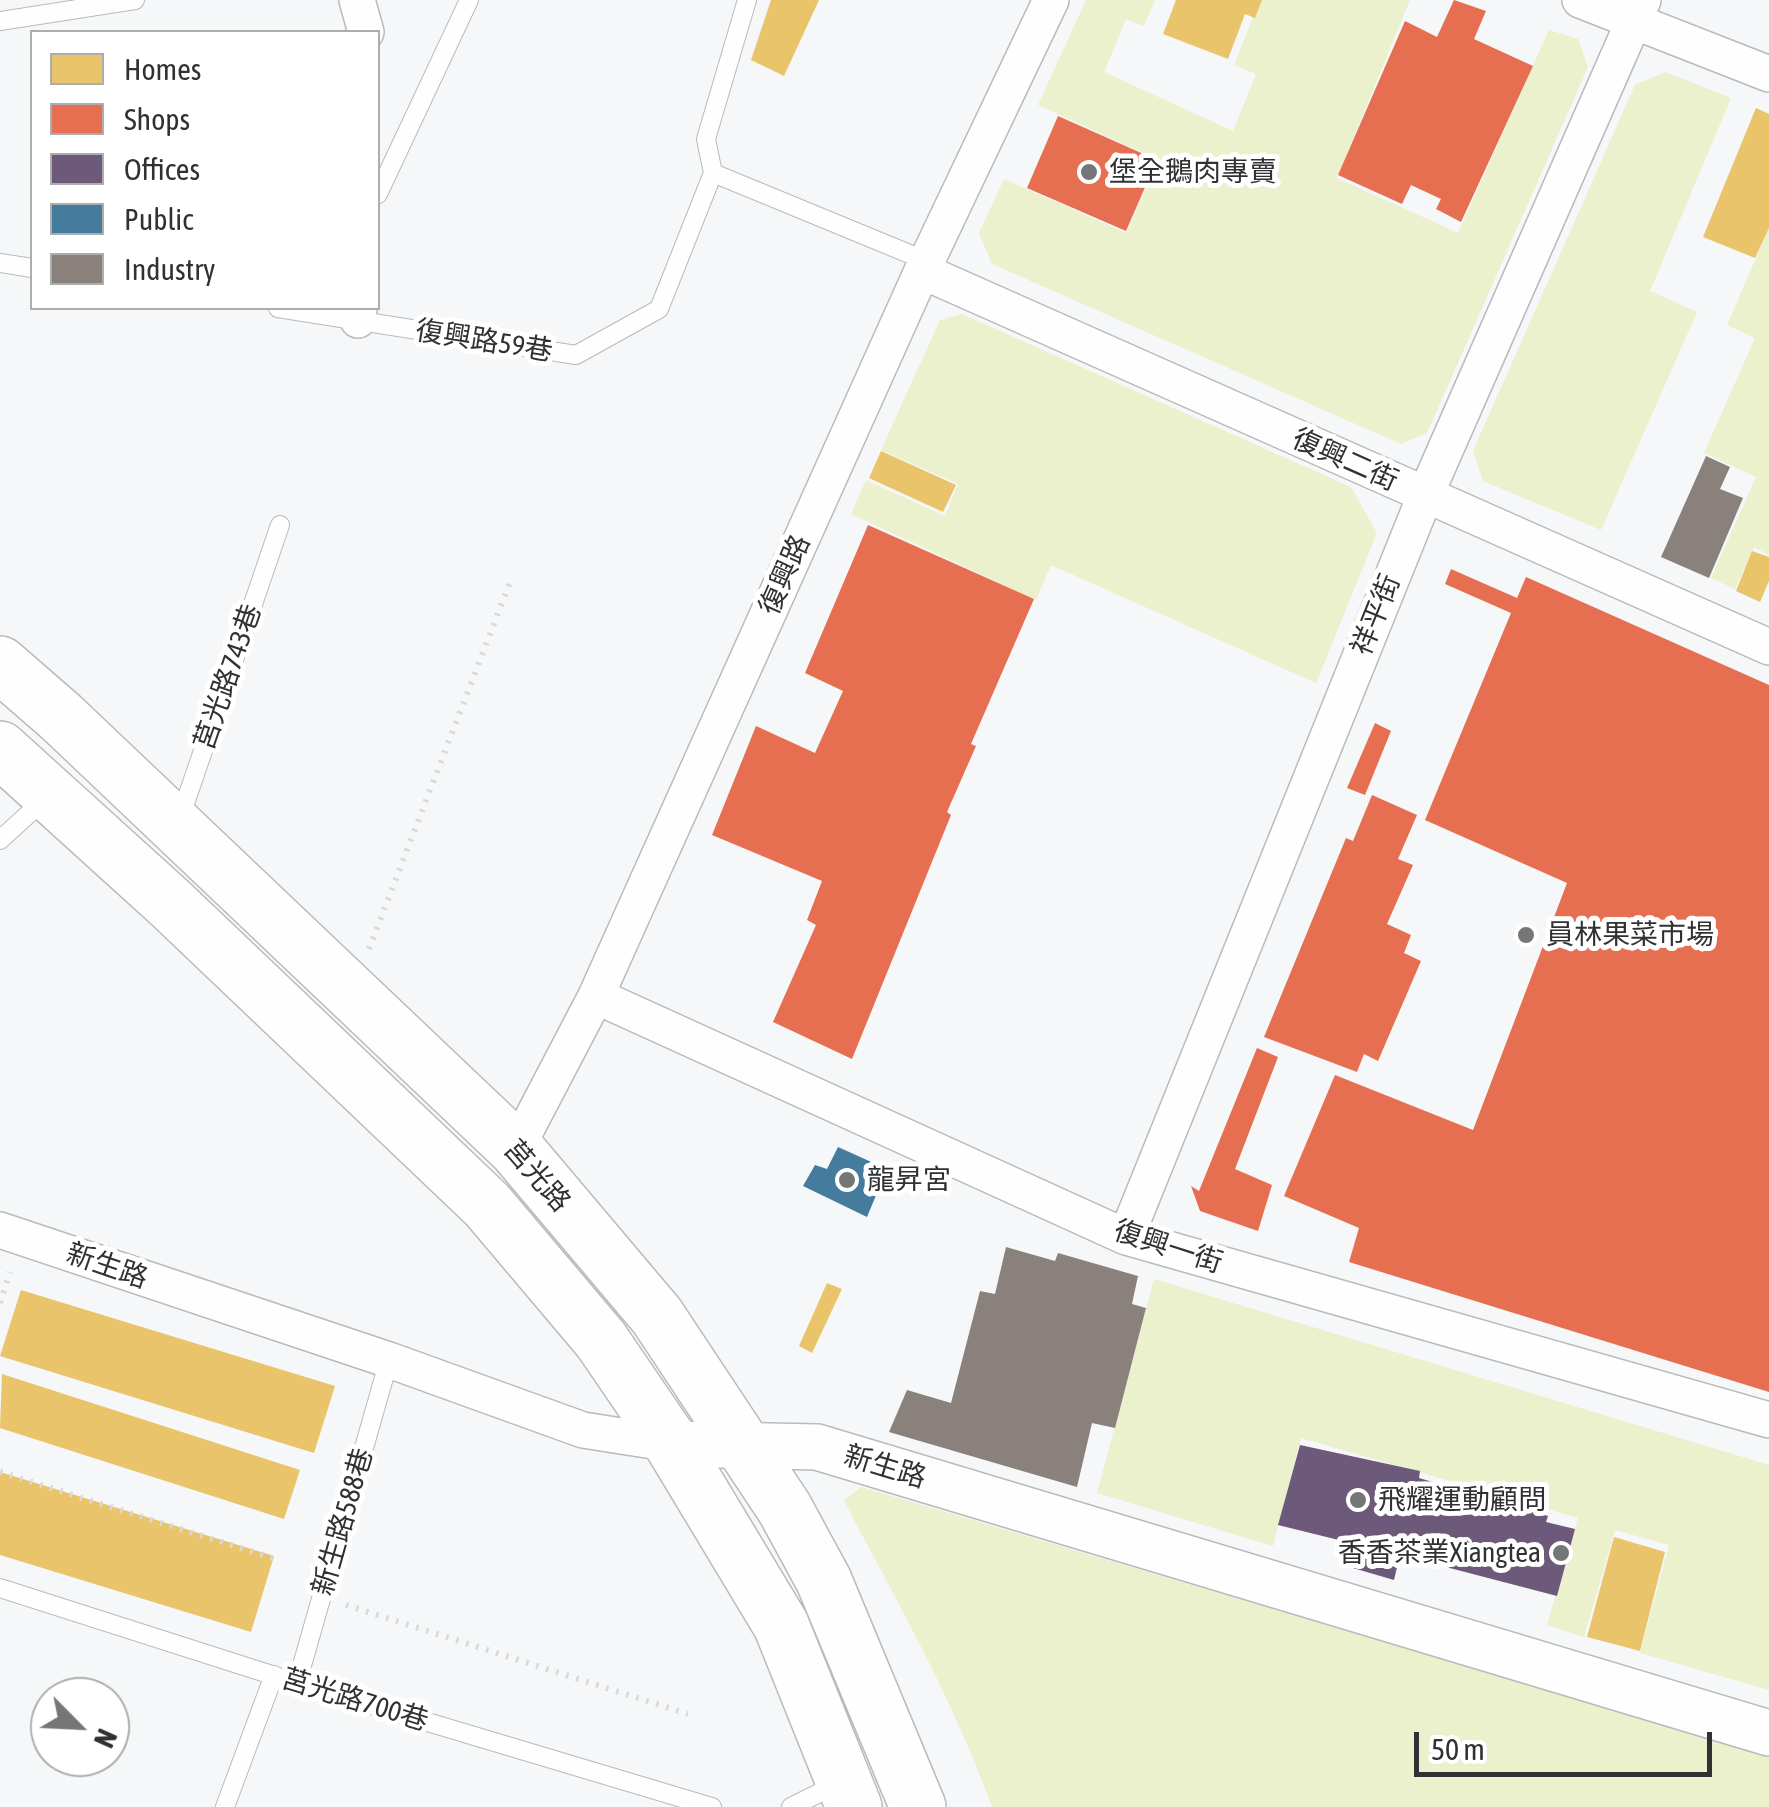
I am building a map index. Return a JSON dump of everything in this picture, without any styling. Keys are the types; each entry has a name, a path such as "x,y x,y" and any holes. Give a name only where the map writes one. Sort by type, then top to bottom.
{"main road":[{"name":"莒光路","path":"0,664 61,717 516,1149 657,1316 785,1509 824,1581 918,1807"},
{"name":"莒光路","path":"0,749 171,904 487,1205 601,1340 672,1444 781,1626 850,1794"}],"street":[{"path":"357,0 365,30"},
{"name":"復興路","path":"516,1149 596,996 925,266 1051,0"},
{"path":"1580,0 1639,11 1769,74"},
{"name":"祥平街","path":"1126,1237 1424,496 1639,11"},
{"name":"復興二街","path":"925,266 1424,496 1769,647"},
{"name":"復興一街","path":"596,996 1126,1237 1769,1420"},
{"name":"新生路","path":"0,1230 389,1360 582,1430 672,1444 817,1446 1769,1734"}],"lane":[{"path":"0,22 135,0"},
{"path":"380,190 469,0"},
{"path":"747,0 706,138 714,173 925,266"},
{"name":"復興路59巷","path":"305,310 359,314 576,355 659,309 714,173"},
{"path":"0,263 30,268"},
{"name":"莒光路743巷","path":"176,829 280,525"},
{"path":"0,840 50,794"},
{"name":"新生路588巷","path":"297,1683 389,1360"},
{"name":"莒光路700巷","path":"0,1588 297,1683 712,1807"},
{"path":"225,1807 274,1675"},
{"path":"790,1807 850,1794"}],"path":[{"path":"352,993 510,582"},
{"path":"0,1472 279,1560"},
{"path":"321,1597 688,1714"}],"green space":[{"path":"1086,0 1155,0 1144,26 1126,19 1104,72 1233,131 1256,74 1234,65 1260,0 1410,0 1337,178 1458,233 1549,30 1578,39 1588,67 1427,433 1401,444 992,264 979,233 1004,179 1126,233 1159,160 1038,105"},
{"path":"1665,72 1731,98 1650,291 1697,312 1601,530 1483,481 1473,451 1635,85"},
{"path":"1769,228 1769,555 1754,547 1735,589 1711,578 1756,477 1704,453 1755,338 1727,325"},
{"path":"962,314 1351,487 1377,533 1316,683 1051,565 1036,600 851,514 866,480 945,516 958,484 881,450 940,320"},
{"path":"1154,1279 1769,1465 1769,1690 1640,1653 1669,1545 1615,1530 1584,1637 1547,1625 1578,1518 1301,1438 1273,1546 1097,1493"},
{"path":"861,1487 1769,1756 1769,1807 992,1807 942,1690 844,1501"}],"building: Homes":[{"path":"771,0 819,0 784,76 751,60"},
{"path":"1176,0 1262,0 1255,18 1245,14 1228,59 1163,34"},
{"path":"1756,108 1769,114 1769,228 1755,258 1703,237"},
{"path":"881,451 956,485 943,512 869,478"},
{"path":"1752,551 1769,557 1769,581 1760,602 1736,591"},
{"path":"827,1283 842,1289 812,1353 799,1346"},
{"path":"21,1290 335,1386 314,1453 0,1356"},
{"path":"2,1374 300,1470 284,1519 0,1428"},
{"path":"0,1472 274,1556 251,1632 0,1555"},
{"path":"1614,1537 1665,1552 1640,1651 1587,1637"}],"building: Shops":[{"path":"1454,0 1486,11 1474,39 1533,66 1461,222 1436,209 1441,199 1411,185 1402,204 1338,175 1405,21 1437,37"},
{"path":"1058,116 1157,160 1126,231 1027,188"},
{"path":"868,525 1034,599 971,744 976,746 947,812 951,815 852,1059 773,1022 816,925 807,920 822,881 712,835 756,726 815,753 843,691 805,673"},
{"name":"員林果菜市場","path":"1451,569 1517,598 1526,577 1769,685 1769,1392 1349,1262 1359,1228 1284,1196 1335,1075 1473,1130 1567,883 1425,820 1511,613 1445,584"},
{"path":"1375,723 1391,731 1365,795 1347,788"},
{"path":"1372,795 1417,815 1398,859 1413,865 1387,924 1411,935 1404,953 1421,961 1378,1061 1364,1054 1357,1072 1264,1037 1346,838 1353,841"},
{"path":"1257,1048 1278,1057 1235,1169 1272,1185 1258,1231 1200,1211 1191,1186 1199,1191"}],"building: Offices":[{"path":"1300,1445 1420,1471 1419,1478 1548,1516 1546,1522 1575,1529 1557,1596 1400,1555 1394,1580 1353,1568 1359,1545 1278,1525"}],"building: Public":[{"path":"838,1147 887,1169 867,1217 803,1186 815,1165 827,1169"}],"building: Industry":[{"path":"1706,456 1730,467 1720,489 1743,498 1709,578 1661,557"},
{"path":"1006,1247 1055,1261 1058,1253 1138,1276 1132,1304 1146,1308 1115,1428 1092,1423 1077,1487 889,1432 907,1390 951,1403 980,1291 995,1294"}],"place":[{"name":"堡全鵝肉專賣","path":"1089,172"},
{"name":"員林果菜市場","path":"1526,935"},
{"name":"龍昇宮","path":"847,1180"},
{"name":"飛耀運動顧問","path":"1358,1500"},
{"name":"香香茶業Xiangtea","path":"1561,1553"}]}
